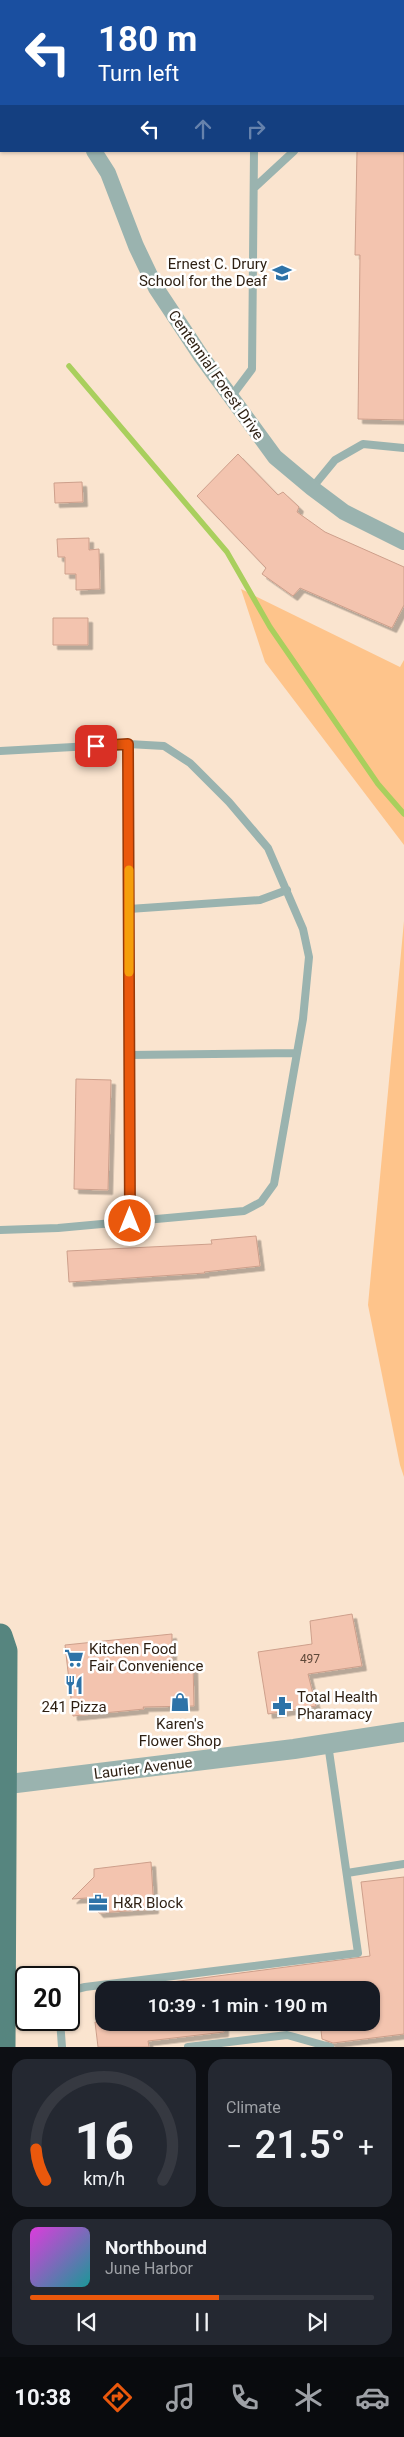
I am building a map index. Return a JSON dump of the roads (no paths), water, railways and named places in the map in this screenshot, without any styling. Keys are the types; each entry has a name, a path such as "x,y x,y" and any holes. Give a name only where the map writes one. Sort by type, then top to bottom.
{"main road":[{"path":"0,1636 5,1651 2,1785 10,1992 3,2047"}],"street":[{"name":"Centennial Forest Drive","path":"95,152 108,174 136,246 156,288 231,398 275,457 344,512 404,542"},
{"name":"Laurier Avenue","path":"2,1785 328,1744 404,1732"}],"lane":[{"path":"231,398 252,369 254,152"},
{"path":"254,188 293,152"},
{"path":"312,488 335,460 363,444 404,448"},
{"path":"0,751 128,744 164,746 190,763 229,802 268,848 304,929 309,957 297,1053 274,1184 261,1202 244,1211 58,1228 0,1230"},
{"path":"128,744 130,1221"},
{"path":"129,908 260,900 287,890"},
{"path":"129,1055 297,1053"},
{"path":"80,1988 358,1953 328,1744"},
{"path":"347,1872 404,1864"},
{"path":"61,2031 62,2047"},
{"path":"188,2047 287,2035 330,2047"}],"waterway":[{"path":"69,366 227,552 270,627 378,784 404,814"}],"place":[{"name":"Ernest C. Drury School for the Deaf","path":"282,273"},
{"name":"Kitchen Food Fair Convenience","path":"74,1658"},
{"name":"241 Pizza","path":"74,1685"},
{"name":"Karen's Flower Shop","path":"180,1702"},
{"name":"Total Health Pharamacy","path":"282,1706"},
{"name":"H&R Block","path":"98,1903"}]}
